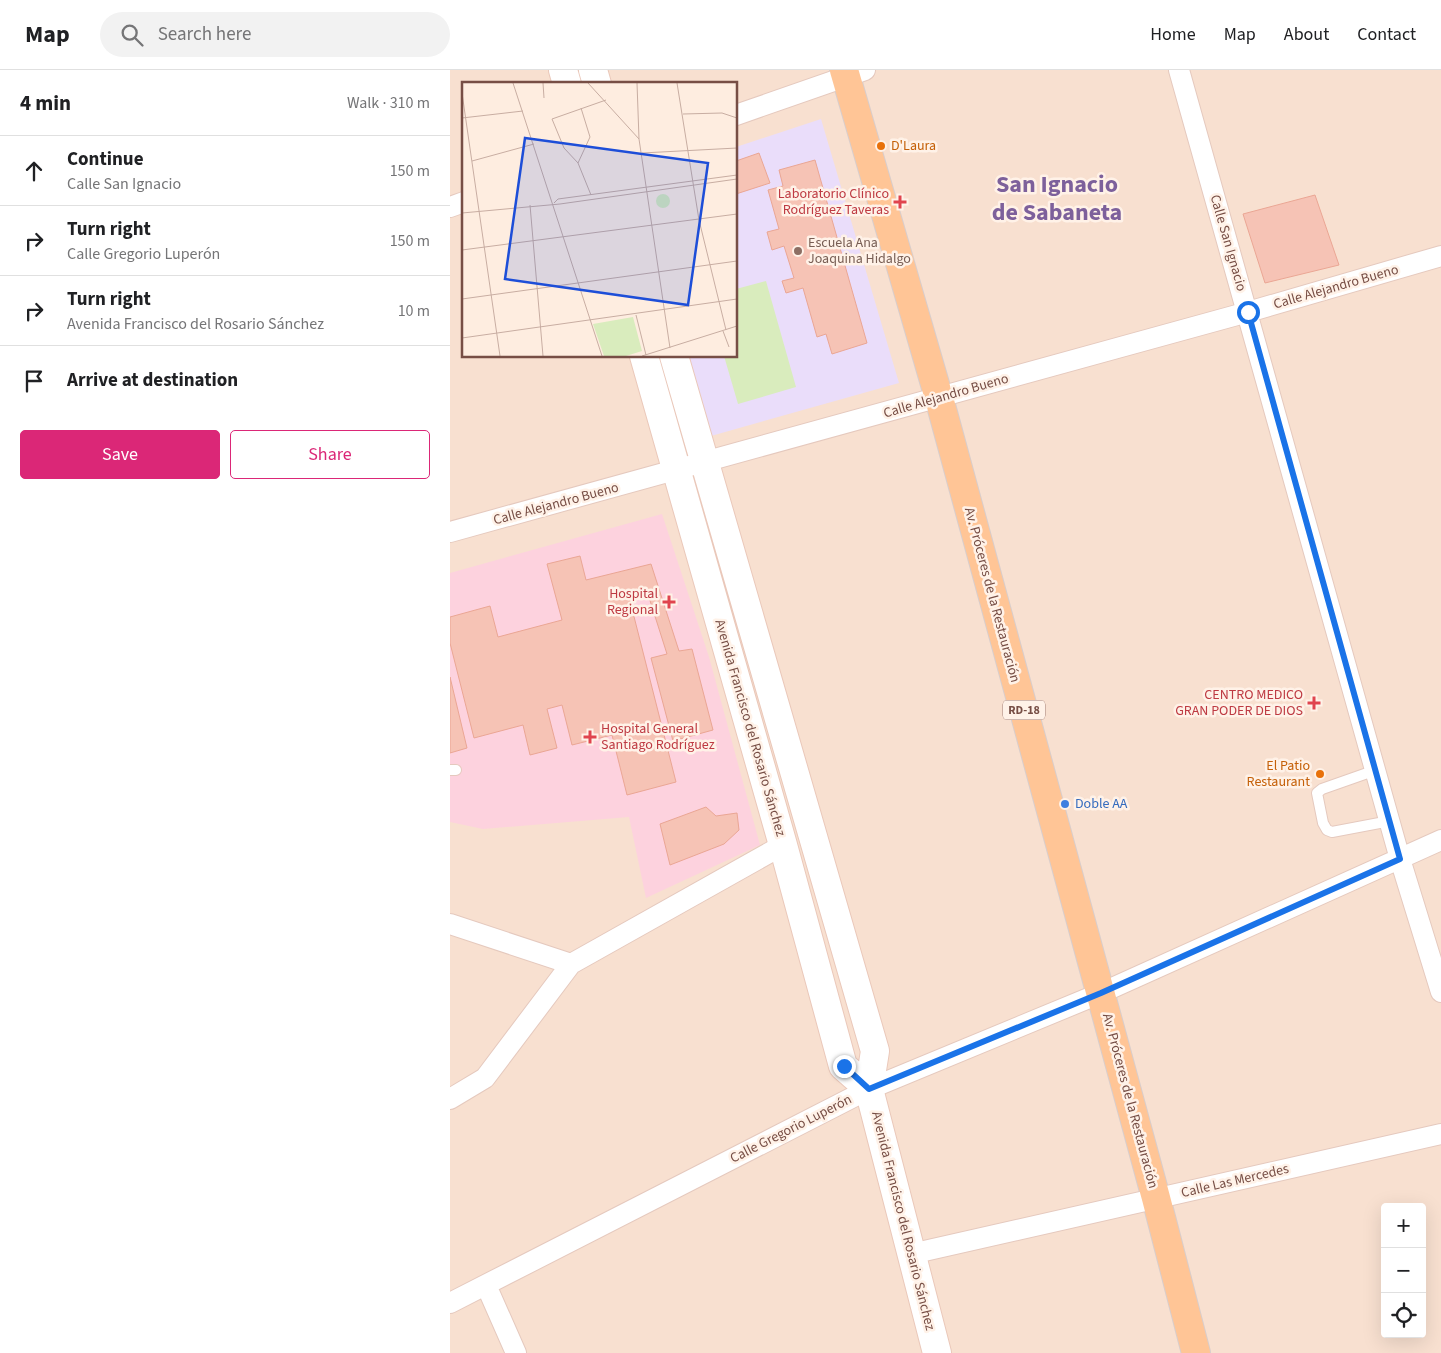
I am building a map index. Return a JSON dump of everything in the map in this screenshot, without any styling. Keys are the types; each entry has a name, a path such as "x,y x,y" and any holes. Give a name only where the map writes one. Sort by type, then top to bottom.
{"main road":[{"name":"Av. Próceres de la Restauración","path":"852,72 1101,993 1196,1353"},
{"name":"Avenida Francisco del Rosario Sánchez","path":"645,358 844,1066 869,1089"},
{"name":"Avenida Francisco del Rosario Sánchez","path":"675,358 875,1051 869,1089 937,1353"}],"street":[{"name":"Calle San Ignacio","path":"1179,70 1400,859 1441,992"},
{"path":"738,114 852,72"},
{"name":"Calle Alejandro Bueno","path":"450,532 677,471 1248,312 1441,256"},
{"name":"Calle Gregorio Luperón","path":"450,1303 869,1089 1101,993 1441,840"},
{"path":"450,1099 485,1078 571,964 783,845"},
{"path":"450,924 571,964"},
{"name":"Calle Las Mercedes","path":"911,1254 1441,1134"},
{"path":"486,1285 516,1353"}],"lane":[{"path":"1376,770 1322,789 1317,793 1323,823 1327,830 1332,832 1390,820"}],"shaded area":[{"path":"450,70 1441,70 1441,1353 450,1353"},
{"name":"Escuela Ana Joaquina Hidalgo","path":"821,119 899,383 711,436 690,358 738,358 738,146"},
{"name":"Hospital General Santiago Rodríguez","path":"662,514 709,657 760,845 646,898 629,817 483,829 450,822 450,573"}],"green space":[{"path":"766,281 796,387 738,404 725,358 738,358 738,288"}],"building":[{"path":"759,153 770,183 738,193 738,160"},
{"path":"815,160 867,343 832,354 826,334 817,337 803,288 786,293 782,281 794,278 784,246 772,250 767,232 779,229 768,190 783,186 779,170"},
{"path":"1315,195 1339,265 1265,283 1243,214"},
{"path":"580,556 586,580 651,564 679,651 692,649 713,730 673,741 651,658 667,654 646,588 628,593 676,782 627,795 612,735 572,745 562,705 547,709 557,748 530,755 523,725 474,738 450,643 450,617 490,606 498,637 562,620 547,564"},
{"path":"450,677 467,748 450,753"},
{"path":"706,807 716,816 737,813 739,830 724,844 670,865 660,824"}],"place":[{"name":"D'Laura","path":"881,146"},
{"name":"Laboratorio Clínico Rodríguez Taveras","path":"900,202"},
{"name":"Escuela Ana Joaquina Hidalgo","path":"798,251"},
{"name":"Hospital Regional","path":"669,602"},
{"name":"CENTRO MEDICO GRAN PODER DE DIOS","path":"1314,703"},
{"name":"Hospital General Santiago Rodríguez","path":"590,737"},
{"name":"El Patio Restaurant","path":"1320,774"},
{"name":"Doble AA","path":"1065,804"}],"district":[{"name":"San Ignacio de Sabaneta","path":"1057,198"}],"route":[{"path":"844,1066 869,1089 1101,993 1400,859 1248,312"}]}
